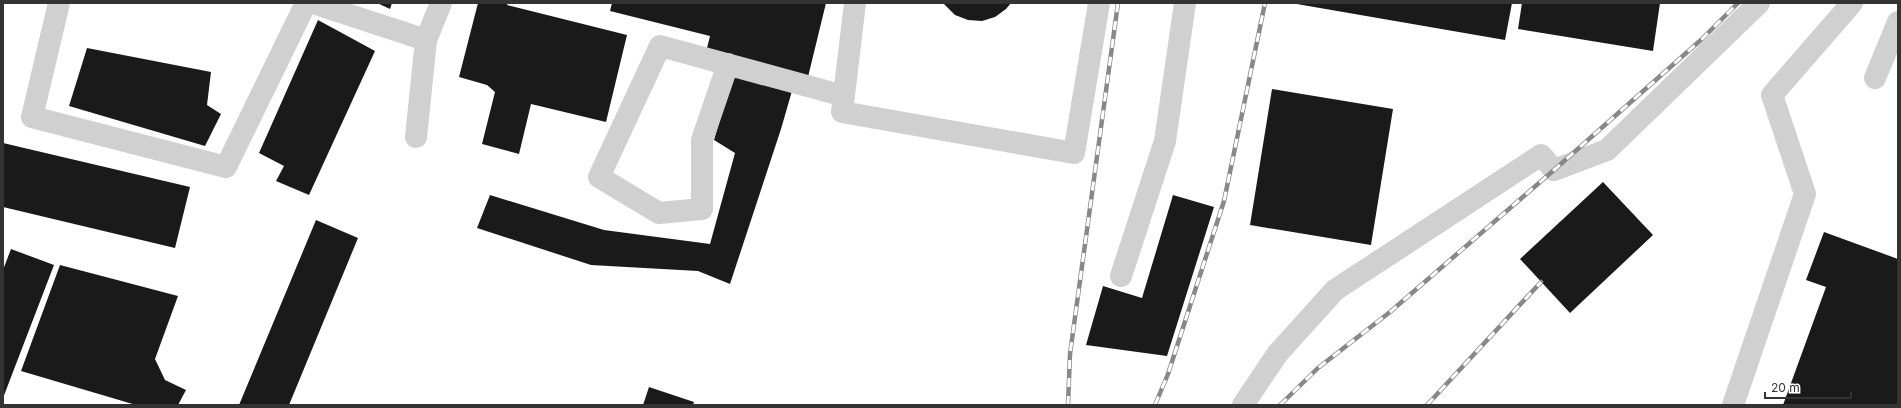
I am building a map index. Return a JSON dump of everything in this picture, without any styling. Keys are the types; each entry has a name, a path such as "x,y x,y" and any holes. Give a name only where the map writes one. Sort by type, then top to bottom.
{"lane":[{"path":"59,3 32,117 226,168 306,3"},
{"path":"313,3 426,40"},
{"path":"416,136 426,40 441,3"},
{"path":"855,3 842,112 1074,153 1099,3"},
{"path":"1121,276 1165,141 1185,3"},
{"path":"1243,405 1278,353 1335,290 1541,155 1554,170 1607,150 1759,3"},
{"path":"1733,405 1805,194 1772,95 1852,3"},
{"path":"1875,78 1898,22"},
{"path":"728,64 702,140 702,209 659,213 599,177 660,46 728,64 844,96"}],"building":[{"path":"377,3 392,3 390,9"},
{"path":"478,3 508,3 507,5 627,35 606,122 531,104 519,154 482,144 495,92 487,85 459,77"},
{"path":"612,3 826,3 808,77 706,52 710,36 610,11"},
{"path":"943,3 1011,3 1006,9 995,17 982,21 968,20 955,15"},
{"path":"1291,3 1512,3 1505,40"},
{"path":"1522,3 1660,3 1653,51 1518,29"},
{"path":"318,20 375,51 309,195 276,181 284,166 259,153"},
{"path":"87,48 211,72 207,105 221,114 205,146 69,106"},
{"path":"734,71 792,91 730,284 698,271 591,265 477,228 490,195 604,230 710,244 735,153 714,140"},
{"path":"1272,89 1393,109 1371,245 1250,225"},
{"path":"3,143 190,187 175,248 3,207"},
{"path":"1603,182 1653,235 1570,313 1520,259"},
{"path":"1173,195 1214,207 1167,356 1086,345 1103,286 1142,298"},
{"path":"316,220 358,238 289,405 239,405"},
{"path":"1824,232 1898,259 1898,405 1783,405 1826,287 1806,280"},
{"path":"11,249 54,265 3,398 3,270"},
{"path":"60,265 178,296 155,359 165,380 186,390 178,405 136,405 21,371"},
{"path":"649,387 694,402 693,405 643,405"}],"railway":[{"path":"1068,405 1070,354 1118,3"},
{"path":"1155,405 1168,374 1224,201 1265,3"},
{"path":"1280,405 1318,368 1390,312 1554,170 1702,39 1738,3"},
{"path":"1427,405 1541,282"}]}
